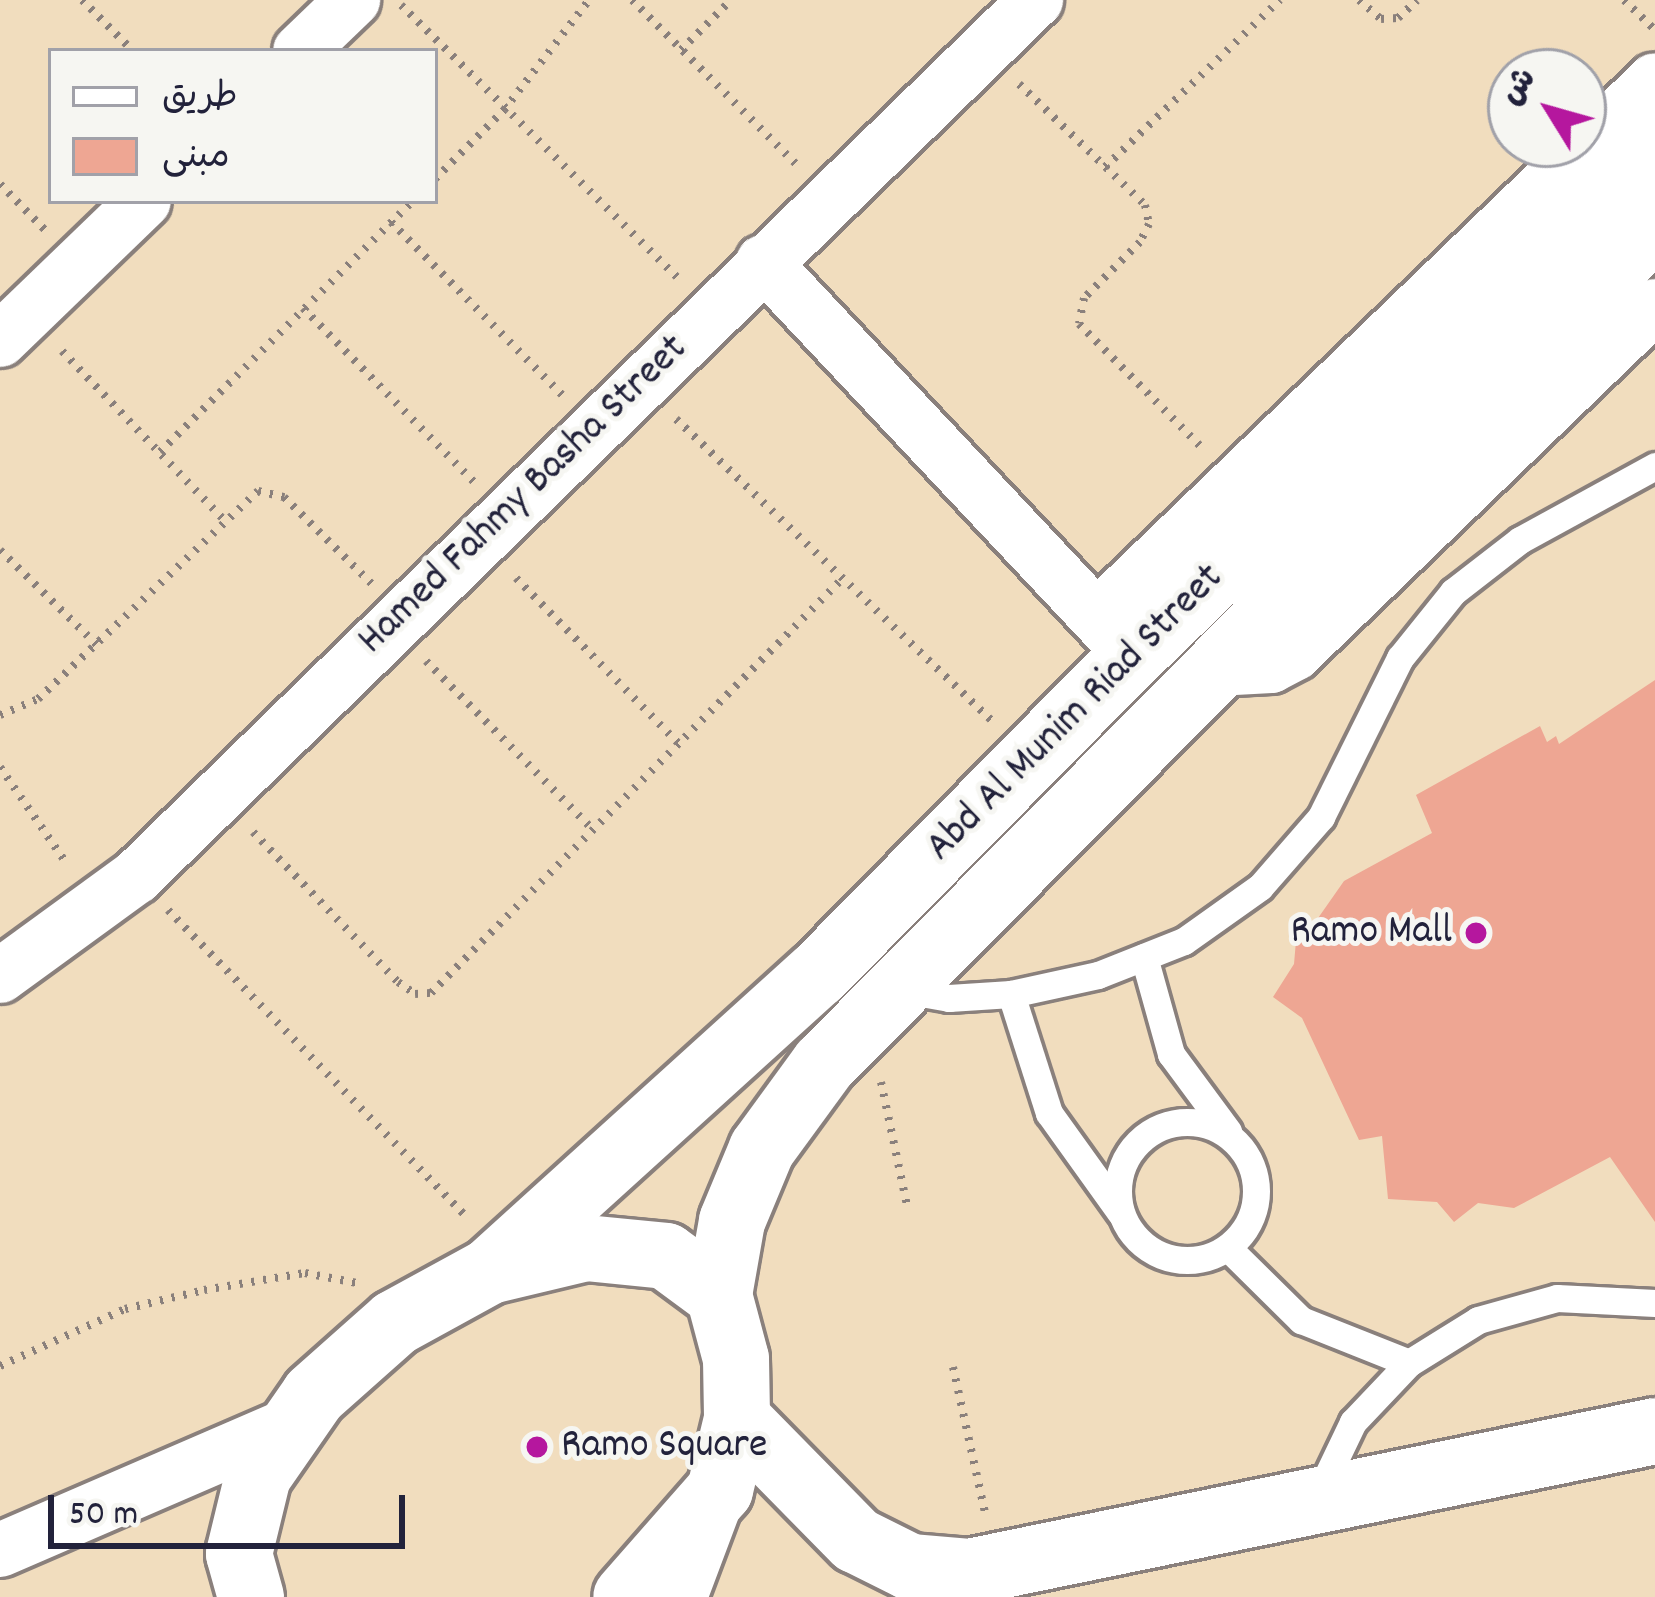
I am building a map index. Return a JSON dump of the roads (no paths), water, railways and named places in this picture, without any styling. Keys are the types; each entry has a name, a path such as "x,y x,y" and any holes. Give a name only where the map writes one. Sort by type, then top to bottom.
{"street":[{"path":"303,48 353,0"},
{"name":"Hamed Fahmy Basha Street","path":"0,976 116,892 218,796 1036,0"},
{"path":"1115,636 1238,483 1655,80"},
{"name":"Abd Al Munim Riad Street","path":"479,1276 721,1067 1031,758 1115,636 1655,149"},
{"path":"13,327 141,204"},
{"name":"Abd Al Munim Riad Street","path":"719,1295 732,1221 762,1149 880,1002 1198,686 1418,499 1655,226"},
{"path":"763,262 1115,636 1198,686"},
{"path":"1418,499 1655,306"},
{"path":"251,1597 239,1555 258,1476 314,1395 395,1323 479,1276 586,1248 666,1256 719,1295 736,1359 737,1419 720,1490 680,1597"},
{"path":"737,1419 856,1540 910,1567 997,1568 1655,1432"},
{"path":"0,1550 294,1423"},
{"path":"626,1597 720,1490"}],"lane":[{"path":"880,1002 1011,994 1184,941 1260,887 1321,817 1400,658 1453,592 1520,539 1655,466"},
{"path":"1011,994 1049,1113 1154,1254 1179,1261 1228,1248 1255,1205 1256,1179 1231,1134 1171,1054 1144,957"},
{"path":"1122,1215 1122,1166 1145,1136 1181,1121 1231,1134"},
{"path":"1228,1248 1301,1319 1408,1363"},
{"path":"1312,1506 1352,1423 1408,1363 1478,1320 1558,1298 1655,1303"}],"place":[{"name":"Ramo Mall","path":"1476,933"},
{"name":"Ramo Square","path":"537,1447"}]}
